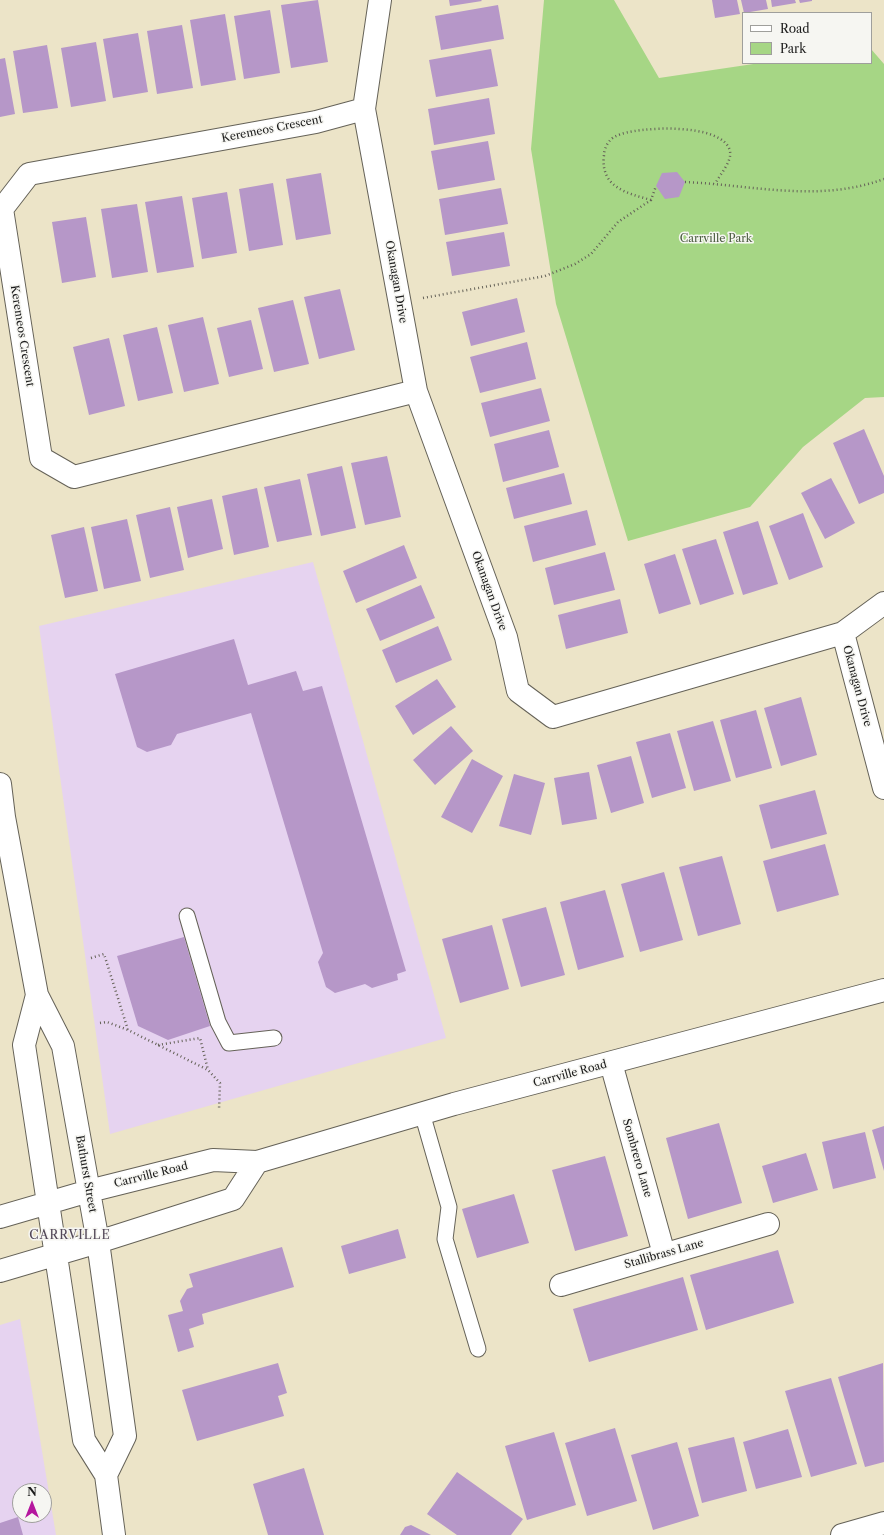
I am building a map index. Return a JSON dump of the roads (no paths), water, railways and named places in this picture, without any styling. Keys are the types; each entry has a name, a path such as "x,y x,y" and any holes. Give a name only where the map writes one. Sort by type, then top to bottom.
{"street":[{"name":"Okanagan Drive","path":"380,0 364,109 416,391 506,637 518,691 553,717 843,633 884,788"},
{"name":"Keremeos Crescent","path":"364,109 316,122 29,174 2,209 41,458 74,477 416,391"},
{"path":"843,633 884,603"},
{"name":"Bathurst Street","path":"0,787 4,817 37,994 63,1046 98,1242 125,1436 106,1474"},
{"name":"Carrville Road","path":"0,1217 89,1191 213,1160 257,1162 422,1113 884,990"},
{"name":"Bathurst Street","path":"37,994 24,1045 84,1440 106,1474 114,1535"},
{"name":"Sombrero Lane","path":"611,1063 664,1254"},
{"path":"0,1271 98,1242 233,1199 257,1162"},
{"name":"Stallibrass Lane","path":"561,1285 768,1224"},
{"path":"842,1535 884,1523"}],"lane":[{"path":"187,916 218,1022 229,1043 274,1038"},
{"path":"422,1113 449,1207 445,1239 478,1349"}],"district":[{"name":"CARRVILLE","path":"70,1236"}],"park label":[{"name":"Carrville Park","path":"716,239"}]}
